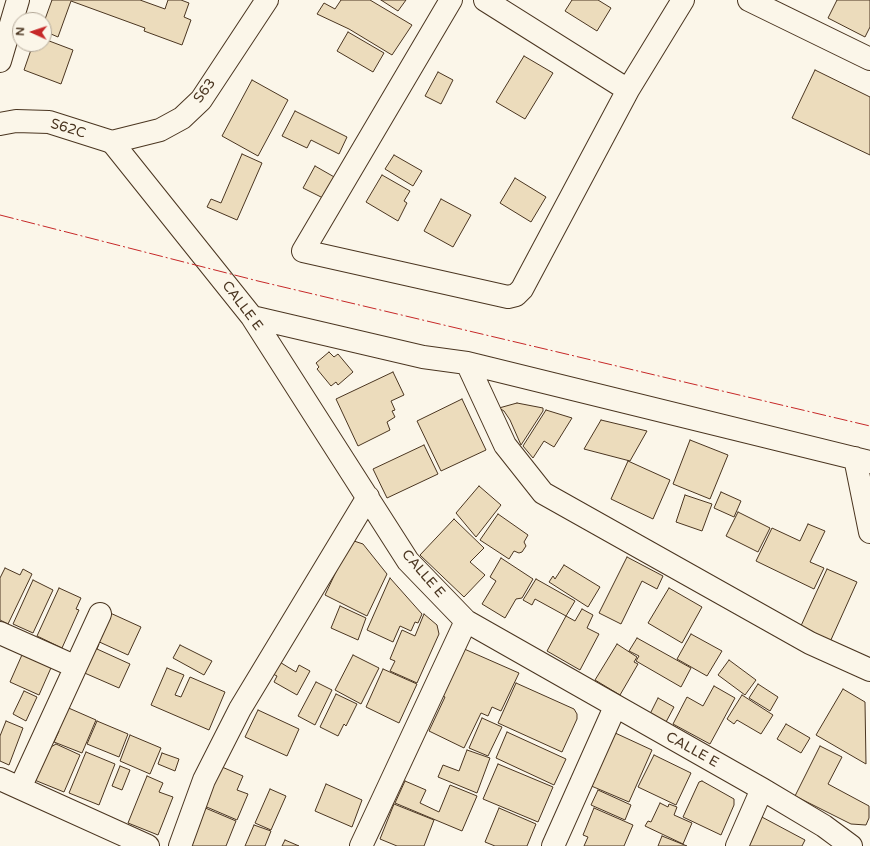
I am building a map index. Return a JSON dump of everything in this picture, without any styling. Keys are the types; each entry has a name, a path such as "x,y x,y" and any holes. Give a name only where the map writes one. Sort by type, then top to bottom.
{"street":[{"path":"0,61 18,0"},
{"name":"S63","path":"112,142 160,130 182,118 201,100 268,0"},
{"path":"451,0 303,251 508,298 516,295 522,289 628,90 684,0"},
{"path":"485,0 628,90"},
{"path":"749,0 870,59"},
{"name":"S62C","path":"0,124 16,121 49,122 112,142"},
{"name":"CALLE E","path":"112,142 252,317 408,561 466,621 824,826 851,846"},
{"path":"252,317 423,357 467,363 863,460 870,532"},
{"path":"467,363 505,445 544,492 810,643 870,670"},
{"path":"180,846 204,780 240,709 368,497"},
{"path":"20,788 74,666 100,614"},
{"path":"361,846 466,621"},
{"path":"0,633 74,666"},
{"path":"553,846 615,707"},
{"path":"0,779 148,846"},
{"path":"737,846 762,790"}],"building":[{"path":"52,0 140,0 165,9 168,0 181,0 189,3 184,17 191,20 182,45 144,31 145,28 71,1 58,37 52,34 52,12 48,12"},
{"path":"341,0 370,0 412,25 392,55 349,29 317,14 324,3 335,9"},
{"path":"381,0 406,0 398,11"},
{"path":"572,0 598,0 611,8 597,31 565,11"},
{"path":"837,0 870,0 870,27 865,37 828,18"},
{"path":"348,32 384,53 373,72 337,51"},
{"path":"52,42 73,50 61,84 24,70 30,52 52,52"},
{"path":"524,56 553,73 525,119 496,102"},
{"path":"815,70 870,97 870,155 792,118"},
{"path":"438,72 453,80 441,104 425,96"},
{"path":"252,80 288,100 258,156 222,136"},
{"path":"295,111 347,137 339,154 311,140 307,148 282,136"},
{"path":"242,154 262,163 237,220 207,207 211,199 221,203"},
{"path":"394,155 422,171 413,186 385,169"},
{"path":"315,166 336,178 325,199 303,188"},
{"path":"382,175 410,191 404,201 407,203 398,221 366,202"},
{"path":"515,178 546,197 531,222 500,203"},
{"path":"441,199 471,215 453,247 424,231"},
{"path":"329,352 334,357 338,354 353,372 338,385 336,382 331,386 317,369 319,367 316,363"},
{"path":"393,372 404,395 391,401 395,410 392,411 395,417 387,422 390,430 358,446 336,399"},
{"path":"462,399 486,450 441,471 417,421"},
{"path":"517,403 543,408 543,411 521,445 510,420 504,411 499,408"},
{"path":"546,410 572,418 554,447 544,441 533,458 523,446"},
{"path":"601,420 647,431 630,461 584,449"},
{"path":"690,440 728,455 710,499 673,484"},
{"path":"424,445 438,474 387,498 373,469"},
{"path":"628,461 670,480 653,519 611,499"},
{"path":"479,486 501,505 476,537 456,513"},
{"path":"721,492 741,501 734,517 714,508"},
{"path":"685,495 712,504 702,531 676,522"},
{"path":"738,512 770,528 758,552 726,536"},
{"path":"498,514 528,535 524,542 526,546 522,552 519,553 514,551 509,559 480,540"},
{"path":"454,519 484,548 470,562 485,575 464,597 420,555"},
{"path":"808,524 825,531 810,562 824,568 814,589 756,561 772,528 800,541"},
{"path":"351,540 363,544 387,574 367,616 325,595"},
{"path":"627,557 663,576 657,589 642,581 621,624 599,613"},
{"path":"501,558 533,579 522,598 516,599 505,618 482,604 496,581 490,577"},
{"path":"564,565 600,587 588,607 549,582 553,576 555,579"},
{"path":"5,568 20,575 23,569 32,574 8,624 0,620 0,578"},
{"path":"827,569 857,582 830,642 800,628"},
{"path":"390,578 422,614 418,623 415,622 411,631 400,626 393,642 367,630"},
{"path":"536,579 575,601 566,616 535,599 532,605 523,600"},
{"path":"33,580 53,590 33,633 13,624"},
{"path":"59,588 81,598 76,609 79,610 62,648 37,636"},
{"path":"669,588 702,607 682,643 648,623"},
{"path":"340,606 366,618 358,640 331,628"},
{"path":"582,609 593,615 587,628 599,634 580,670 547,651 566,616 575,621"},
{"path":"108,612 141,627 128,655 95,640"},
{"path":"424,614 437,625 439,634 417,683 390,671 395,661 390,659 402,630 415,636"},
{"path":"691,634 722,651 707,676 677,659"},
{"path":"637,638 691,668 681,687 636,661 639,656 629,651"},
{"path":"94,641 99,644 97,649 130,664 119,688 80,671"},
{"path":"617,644 637,657 634,662 638,664 620,695 595,680"},
{"path":"180,645 212,661 204,675 173,658"},
{"path":"25,648 54,661 39,695 10,682"},
{"path":"462,648 519,673 501,711 492,707 488,716 481,713 464,748 429,731 445,697 439,694"},
{"path":"353,655 379,668 361,704 335,690"},
{"path":"729,660 756,680 745,695 718,675"},
{"path":"278,661 296,672 299,665 310,671 297,695 274,682 277,676 271,673"},
{"path":"167,668 184,675 175,695 181,697 190,677 225,692 209,730 151,705"},
{"path":"383,669 417,684 399,723 366,707"},
{"path":"316,682 332,690 315,725 298,716"},
{"path":"516,683 574,709 577,714 577,719 562,752 498,723"},
{"path":"758,684 778,697 770,711 749,698"},
{"path":"714,686 735,698 710,744 673,724 687,697 703,706"},
{"path":"843,689 865,702 866,764 816,735"},
{"path":"24,691 37,697 26,721 13,714"},
{"path":"336,694 357,704 346,726 344,724 338,736 320,727"},
{"path":"742,695 773,715 761,734 737,720 734,724 727,719"},
{"path":"658,698 674,707 666,722 650,714"},
{"path":"64,706 96,720 82,753 54,742 59,731 54,729"},
{"path":"258,710 299,729 287,756 245,737"},
{"path":"482,718 502,727 488,756 469,748"},
{"path":"6,721 23,728 9,765 0,761 0,736"},
{"path":"97,721 128,734 119,757 87,744"},
{"path":"786,724 810,738 801,753 777,739"},
{"path":"507,732 566,759 554,785 496,758"},
{"path":"613,732 652,750 629,802 589,785"},
{"path":"130,735 161,748 150,774 120,761"},
{"path":"56,744 80,755 64,792 32,779 44,751"},
{"path":"820,746 842,757 828,784 869,806 869,818 866,825 851,824 795,796"},
{"path":"467,750 490,758 477,793 438,777 443,765 459,771"},
{"path":"86,752 115,764 99,805 69,793"},
{"path":"162,753 179,759 175,771 158,764"},
{"path":"654,755 691,773 676,805 638,787"},
{"path":"498,764 553,787 538,822 483,799"},
{"path":"120,766 130,770 122,790 112,786"},
{"path":"222,767 243,776 237,790 248,794 237,820 202,805"},
{"path":"147,776 163,783 159,792 173,797 158,835 128,823"},
{"path":"405,781 426,790 420,803 439,812 450,785 477,796 462,831 395,803"},
{"path":"702,781 734,799 734,805 721,835 683,817 699,782"},
{"path":"326,784 362,800 352,827 315,811"},
{"path":"270,789 286,796 271,830 255,823"},
{"path":"598,790 631,805 625,820 591,805"},
{"path":"660,803 668,807 669,804 677,807 674,815 692,823 683,844 645,826 648,821 651,822"},
{"path":"394,804 434,820 424,846 397,846 380,839"},
{"path":"203,807 236,821 226,846 187,846"},
{"path":"499,808 536,824 527,846 495,846 485,842"},
{"path":"594,808 633,825 624,846 584,846 588,837 583,835"},
{"path":"760,816 805,840 802,846 744,846"},
{"path":"254,825 271,831 265,846 245,846"},
{"path":"662,836 687,846 658,846"},
{"path":"285,840 299,846 282,846"}],"power":[{"path":"0,215 258,281 870,426"}]}
